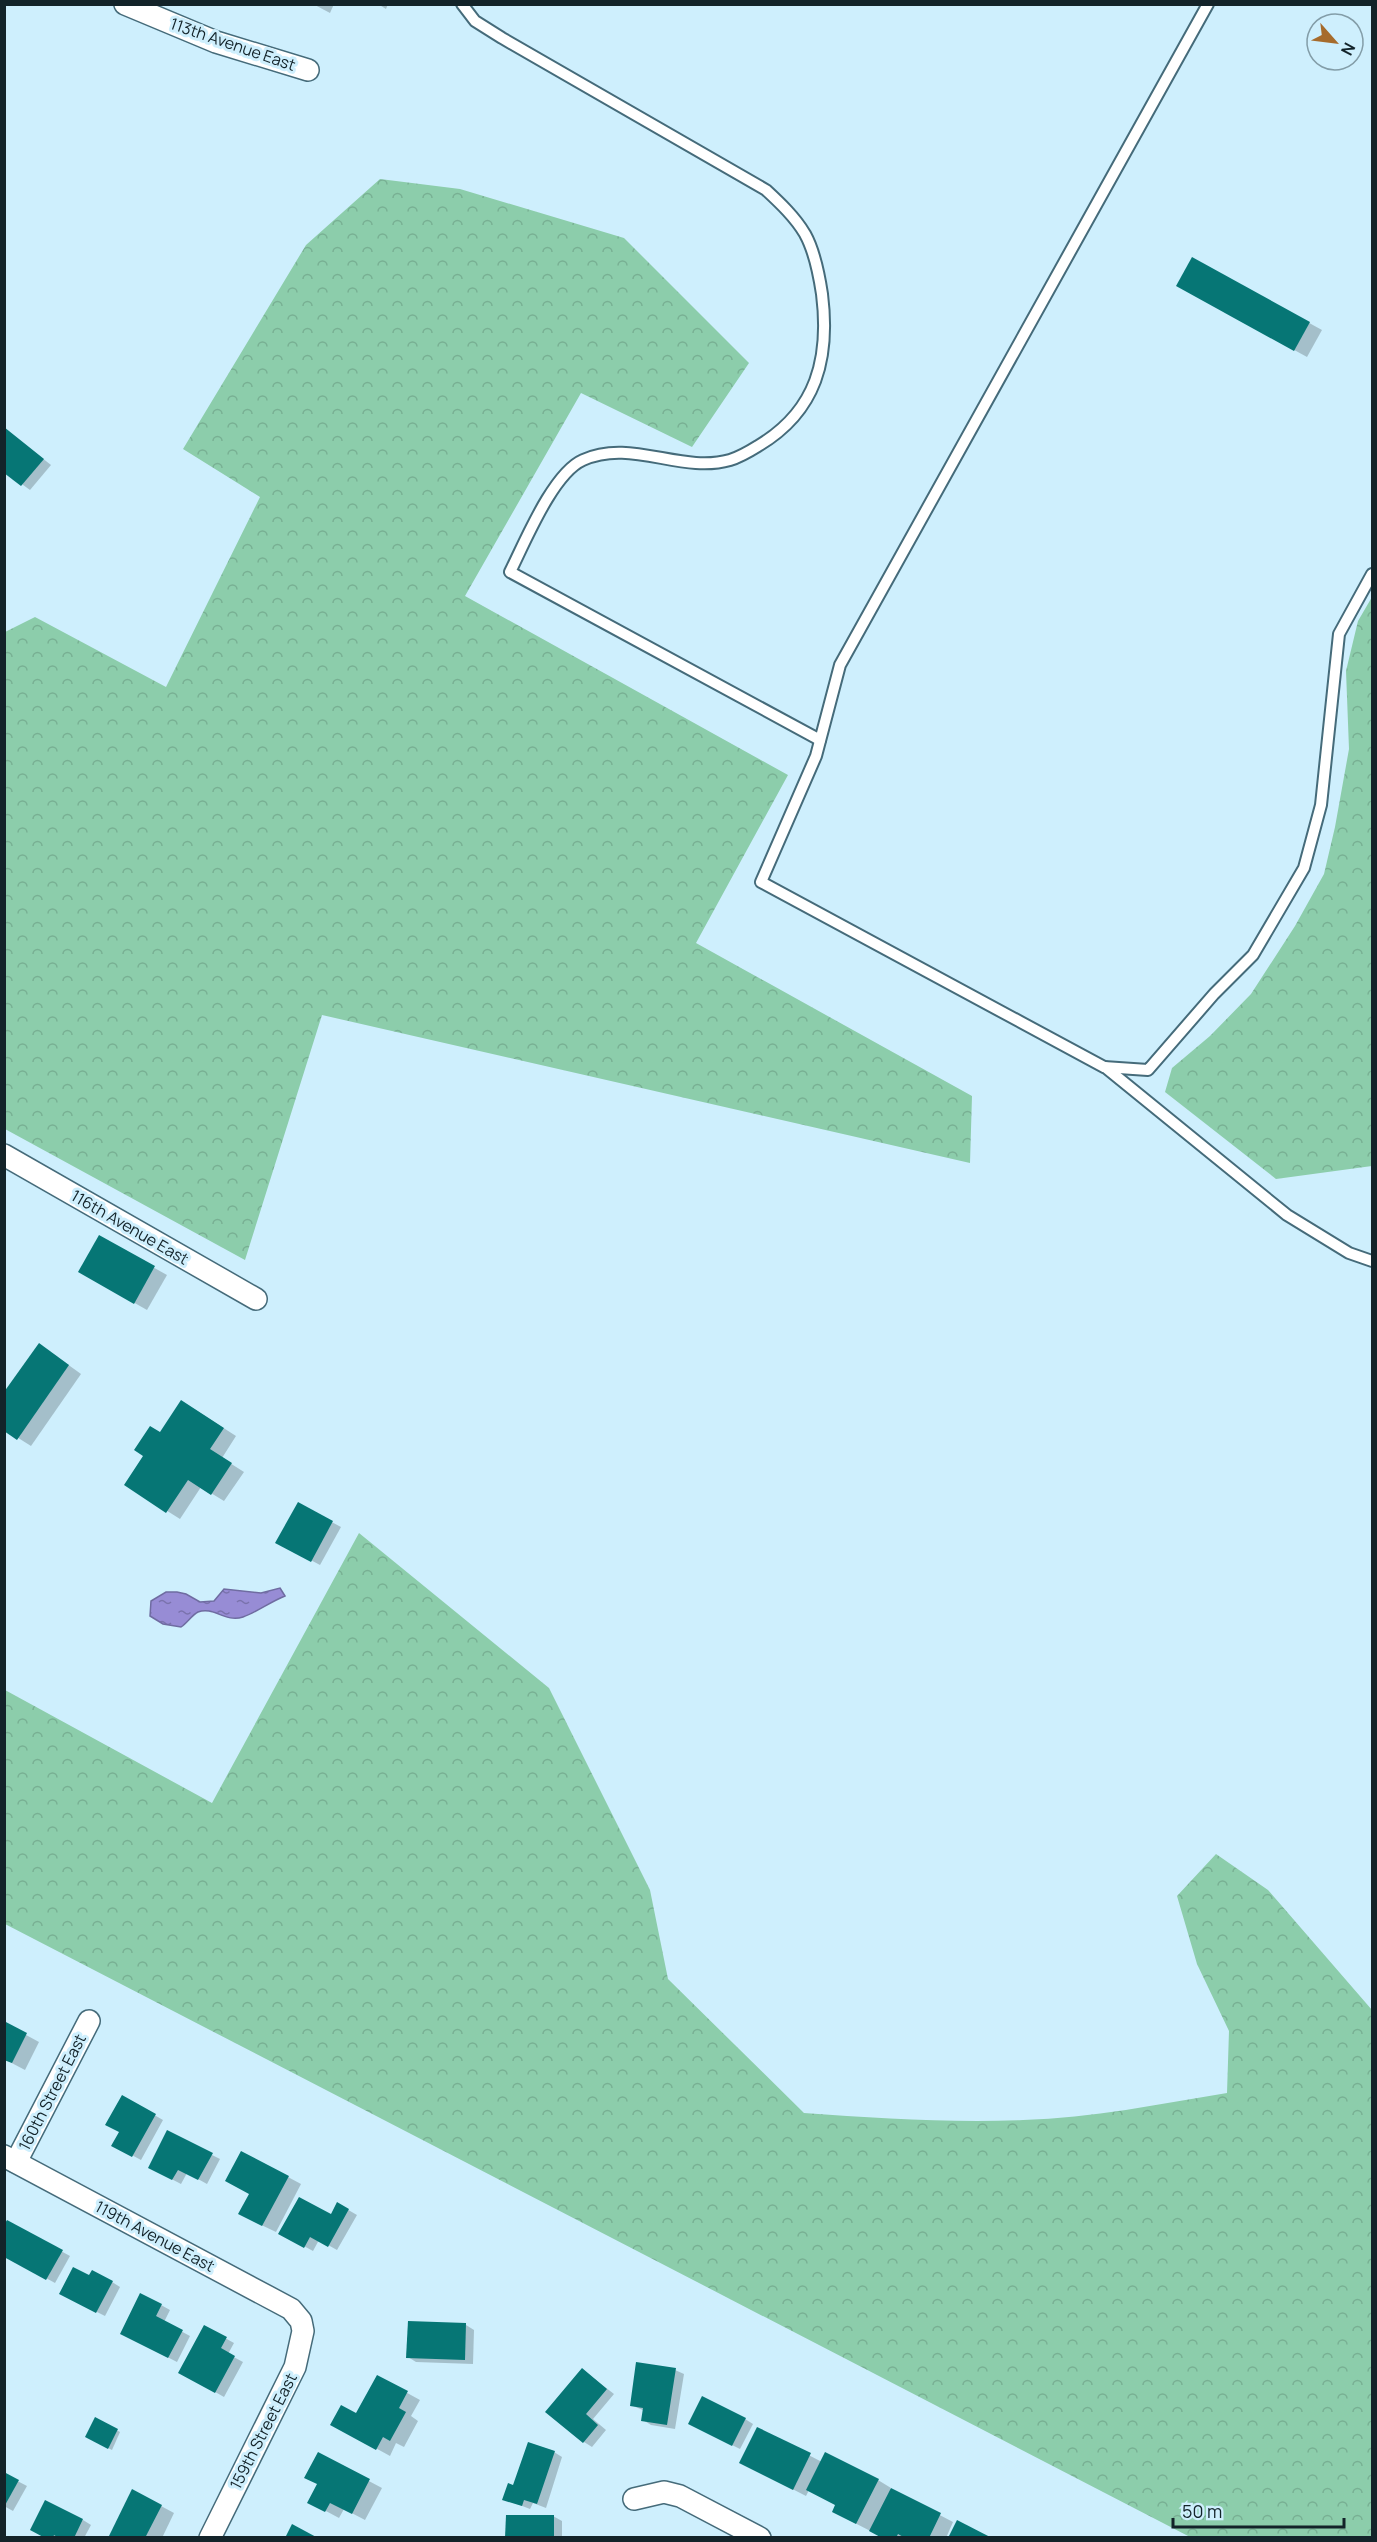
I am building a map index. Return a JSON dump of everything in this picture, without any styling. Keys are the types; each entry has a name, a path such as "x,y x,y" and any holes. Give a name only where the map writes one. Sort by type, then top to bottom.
{"street":[{"name":"113th Avenue East","path":"125,4 216,42 308,70"},
{"name":"116th Avenue East","path":"4,1155 256,1299"},
{"name":"160th Street East","path":"10,2159 89,2022"},
{"name":"119th Avenue East","path":"10,2159 291,2309 301,2321"},
{"name":"159th Street East","path":"210,2538 295,2367 303,2331 301,2321"},
{"path":"634,2499 664,2492 680,2496 760,2538"}],"lane":[{"path":"462,4 475,21 502,38 766,190 786,208 804,232 815,257 821,289 826,323 825,350 815,382 793,420 770,439 732,460 710,464 616,451 581,460 566,473 553,490 510,572 820,740"},
{"path":"1208,4 840,665 816,756 761,882 1104,1067 1287,1215 1349,1253 1372,1261"},
{"path":"1104,1067 1148,1070 1214,994 1254,955 1304,867 1321,805 1339,634 1372,574"}],"green space":[{"path":"380,179 460,189 624,238 749,363 692,447 581,393 465,596 788,775 696,943 972,1096 970,1163 322,1015 245,1260 5,1129 5,632 35,617 166,687 260,497 183,449 306,245"},
{"path":"1372,597 1372,1166 1276,1179 1165,1092 1172,1068 1210,1036 1251,994 1295,926 1324,874 1349,749 1346,671 1358,621"},
{"path":"359,1533 549,1688 650,1890 668,1979 804,2113 941,2120 1049,2119 1151,2106 1227,2093 1229,2031 1197,1964 1177,1896 1216,1854 1268,1890 1372,2010 1372,2537 1190,2537 5,1924 5,1690 212,1803"}],"water":[{"path":"280,1588 285,1596 243,1617 231,1618 204,1611 196,1613 181,1627 163,1624 150,1616 151,1601 166,1592 186,1594 200,1602 214,1601 224,1589 261,1593"}],"building":[{"path":"1192,257 1310,322 1294,351 1176,286"},
{"path":"4,427 44,459 21,486 4,473"},
{"path":"99,1235 155,1266 134,1304 78,1272"},
{"path":"39,1343 69,1365 17,1440 4,1431 4,1392"},
{"path":"181,1400 224,1428 210,1449 232,1463 211,1495 188,1480 166,1513 124,1485 143,1456 134,1450 150,1426 160,1432"},
{"path":"298,1502 333,1521 311,1562 275,1543"},
{"path":"4,2021 27,2033 12,2063 4,2060"},
{"path":"122,2095 156,2114 132,2157 111,2146 119,2132 105,2125"},
{"path":"167,2130 213,2153 198,2180 178,2170 172,2180 148,2168"},
{"path":"241,2151 289,2176 262,2226 238,2214 249,2194 225,2181"},
{"path":"299,2197 331,2214 337,2202 349,2209 328,2247 310,2237 304,2248 278,2234"},
{"path":"7,2220 63,2250 46,2280 4,2257 4,2225"},
{"path":"73,2267 89,2275 92,2270 113,2281 96,2313 59,2294"},
{"path":"140,2293 162,2304 156,2316 183,2330 168,2358 120,2334"},
{"path":"408,2321 466,2323 465,2360 406,2358"},
{"path":"204,2325 227,2337 221,2348 235,2356 215,2393 178,2373"},
{"path":"636,2362 676,2368 667,2425 641,2421 643,2408 630,2406"},
{"path":"582,2368 607,2389 586,2414 598,2425 583,2443 545,2412"},
{"path":"377,2375 408,2391 399,2408 406,2412 390,2441 383,2437 376,2450 330,2425 341,2405 356,2413"},
{"path":"702,2396 746,2418 732,2446 688,2424"},
{"path":"95,2417 118,2429 108,2449 85,2437"},
{"path":"757,2427 811,2453 793,2490 739,2463"},
{"path":"528,2442 555,2451 537,2504 524,2500 522,2506 502,2500 508,2483 513,2485"},
{"path":"318,2452 370,2479 352,2514 330,2503 325,2512 307,2503 317,2484 304,2478"},
{"path":"825,2452 879,2479 856,2524 832,2512 835,2505 806,2490"},
{"path":"4,2472 19,2480 4,2507"},
{"path":"891,2488 941,2513 929,2538 905,2538 898,2534 896,2538 882,2538 869,2531"},
{"path":"132,2489 162,2505 145,2538 108,2538"},
{"path":"45,2500 83,2519 74,2538 59,2538 54,2535 53,2538 45,2538 30,2530"},
{"path":"506,2515 554,2515 554,2537 505,2538"},
{"path":"957,2520 992,2538 948,2538"},
{"path":"292,2524 318,2538 285,2538"}]}
